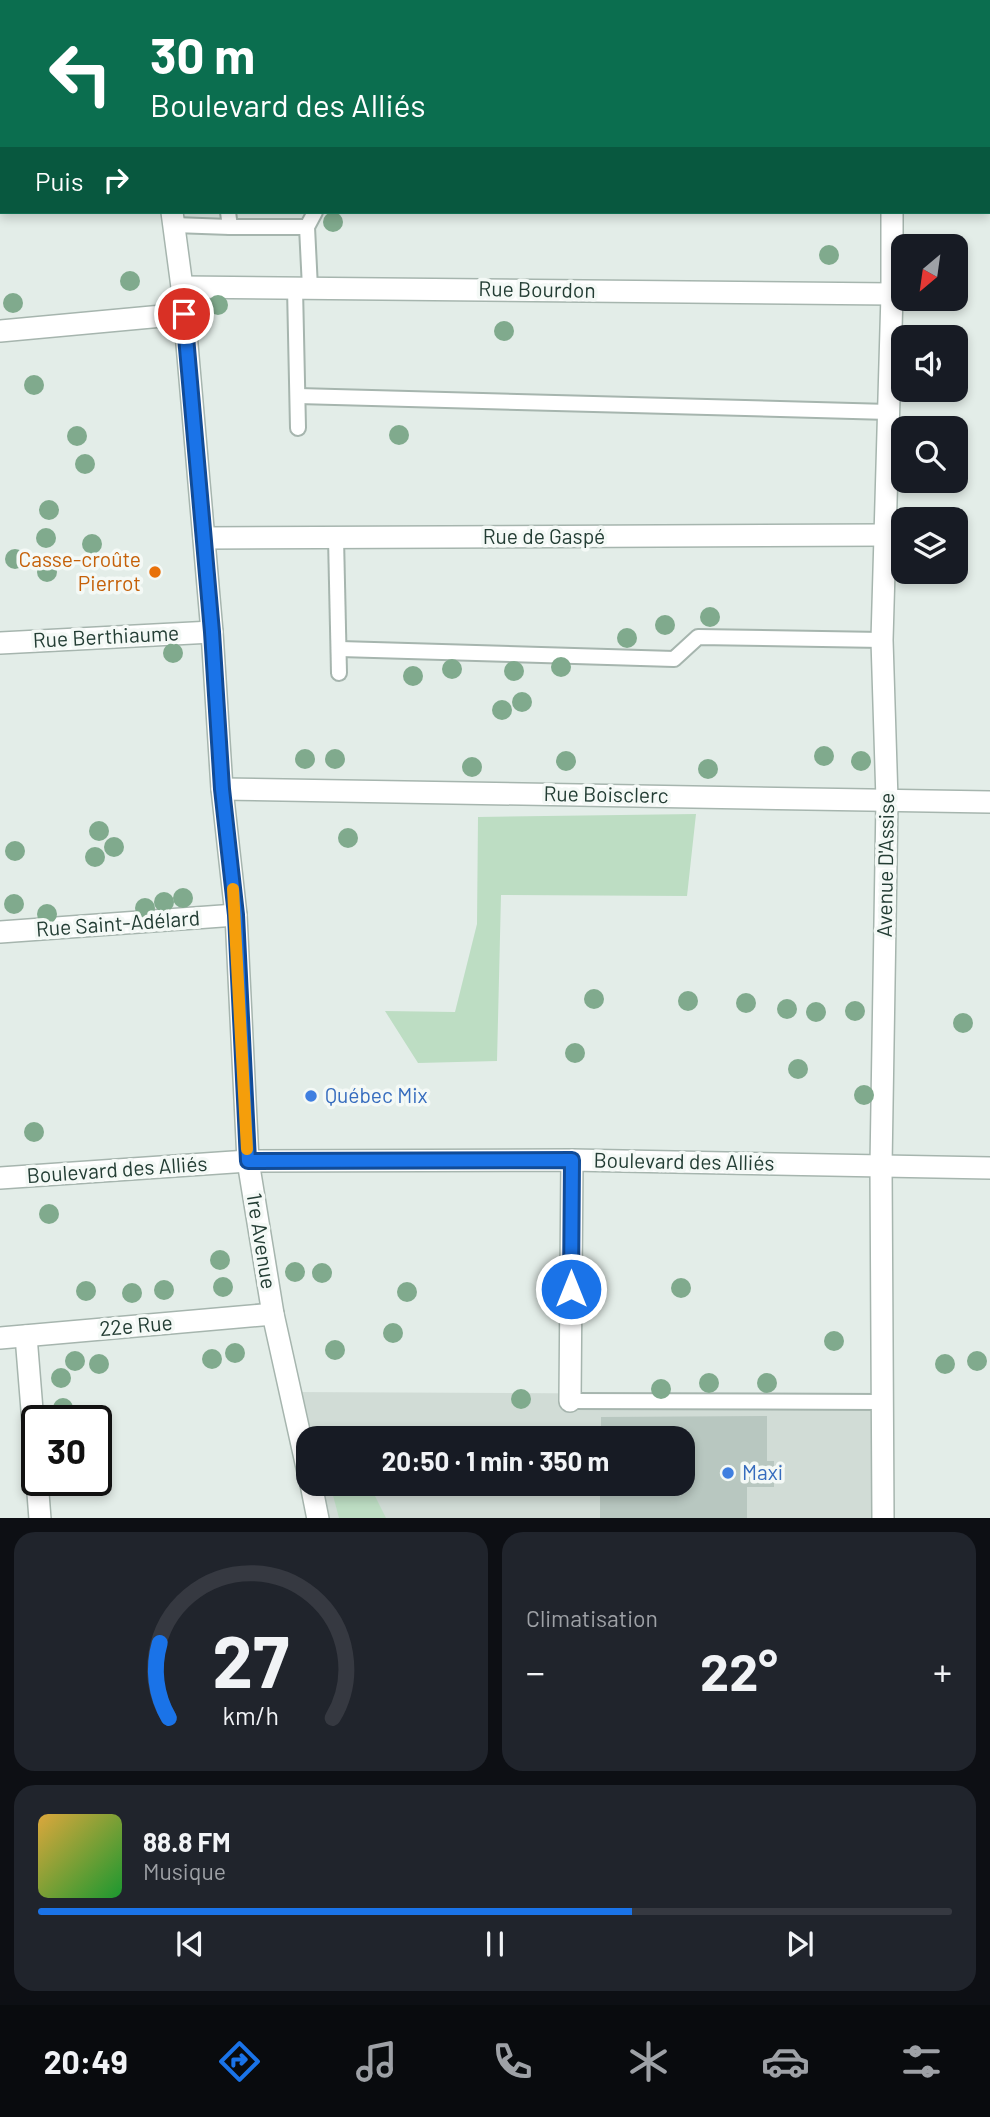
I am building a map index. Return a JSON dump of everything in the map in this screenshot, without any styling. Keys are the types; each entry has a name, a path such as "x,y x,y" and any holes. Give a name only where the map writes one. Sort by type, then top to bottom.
{"street":[{"name":"Avenue D'Assise","path":"892,214 892,234"},
{"name":"1re Avenue","path":"173,218 182,287 212,632 222,789 236,915 248,1161 273,1314 298,1426"},
{"name":"Rue Bourdon","path":"182,287 891,294"},
{"name":"Avenue D'Assise","path":"883,1518 881,1166 887,800 882,640 892,312"},
{"path":"0,331 184,314"},
{"name":"Rue de Gaspé","path":"204,538 884,535"},
{"name":"Rue Berthiaume","path":"0,643 212,632"},
{"name":"Rue Boisclerc","path":"222,789 990,802"},
{"name":"Rue Saint-Adélard","path":"0,932 236,915"},
{"path":"570,1401 572,1160"},
{"name":"Boulevard des Alliés","path":"0,1178 248,1161 572,1160 990,1168"},
{"name":"22e Rue","path":"0,1338 273,1314"},
{"path":"26,1336 32,1405"},
{"path":"38,1496 40,1518"},
{"path":"313,1496 318,1518"}],"lane":[{"path":"228,214 230,227"},
{"path":"298,428 307,228 313,214"},
{"path":"173,218 230,227 307,228"},
{"path":"298,396 889,412"},
{"path":"336,538 339,673"},
{"path":"340,649 674,659 698,637 882,640"},
{"path":"570,1401 883,1402"}],"shaded area":[{"path":"290,1392 883,1395 883,1518 318,1518 313,1496 695,1496 695,1426 303,1426"}],"green space":[{"path":"696,814 687,896 501,895 497,1061 418,1063 385,1011 455,1012 477,924 478,817"},
{"path":"333,1496 375,1496 386,1518 339,1518"}],"building":[{"name":"Maxi","path":"767,1416 767,1461 774,1461 774,1487 747,1487 747,1518 600,1518 600,1496 695,1496 695,1426 601,1426 601,1417"}],"slow traffic":[{"path":"233,889 247,1149"}],"place":[{"name":"Casse-croûte Pierrot","path":"155,572"},
{"name":"Québec Mix","path":"311,1096"},
{"name":"Maxi","path":"728,1473"}],"route":[{"path":"184,314 212,632 222,789 236,915 248,1161 572,1160 571,1289"}]}
